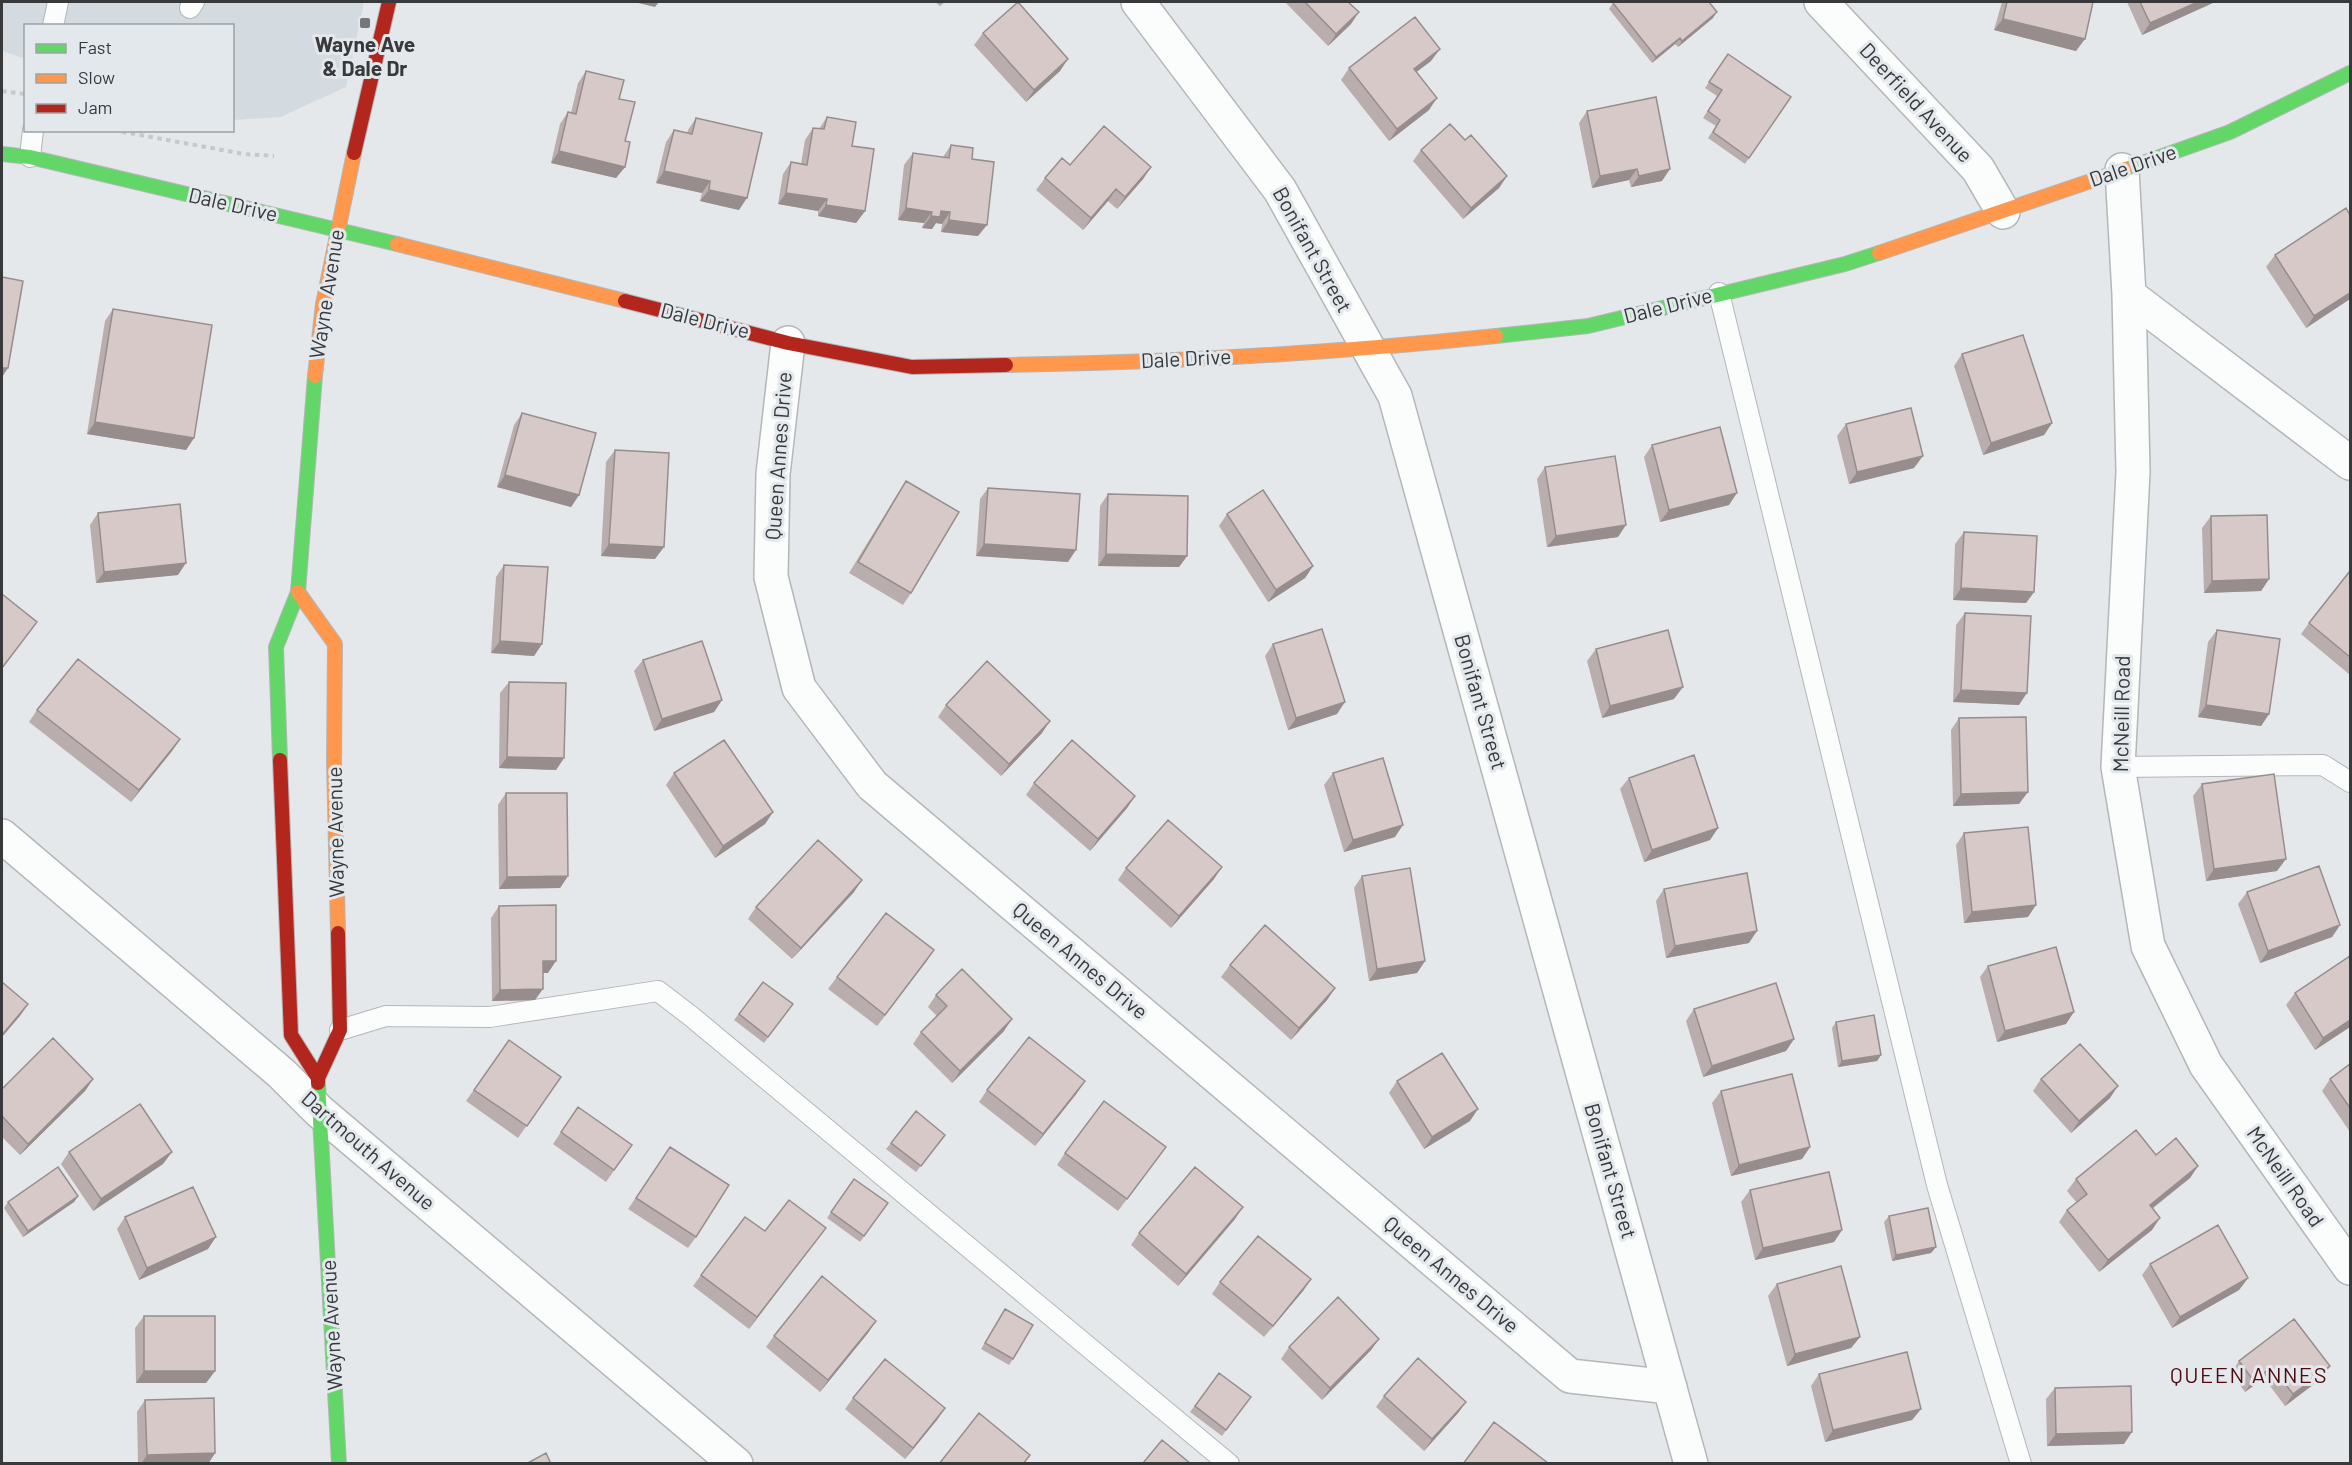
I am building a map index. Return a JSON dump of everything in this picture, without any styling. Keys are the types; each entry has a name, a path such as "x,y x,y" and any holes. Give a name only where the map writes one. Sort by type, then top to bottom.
{"street":[{"name":"Wayne Avenue","path":"318,1078 291,1035 276,647 298,592 310,415 319,336 338,228 389,2"},
{"name":"Bonifant Street","path":"1138,2 1280,190 1395,396 1692,1464"},
{"name":"Deerfield Avenue","path":"1821,2 1978,169 2003,212"},
{"name":"Dale Drive","path":"2,154 30,158 338,228 788,343 912,367 1088,364 1368,349 1588,326 1845,264 2003,212 2230,132 2350,73"},
{"name":"McNeill Road","path":"2122,170 2129,295 2133,472 2118,766 2148,946 2206,1065 2350,1269"},
{"path":"2129,295 2350,463"},
{"name":"Queen Annes Drive","path":"788,343 773,474 771,577 799,688 872,785 1569,1376 1670,1387"},
{"name":"Wayne Avenue","path":"298,592 335,644 334,761 340,1030 318,1078 339,1464"},
{"name":"Dartmouth Avenue","path":"2,836 281,1073 319,1111 736,1464"}],"lane":[{"path":"53,24 58,2"},
{"path":"30,158 33,132"},
{"path":"1719,293 1937,1185 2020,1464"},
{"path":"2118,766 2323,765 2350,782"},
{"path":"340,1030 386,1016 490,1017 658,991 1228,1464"}],"path":[{"path":"2,91 24,94"},
{"path":"124,132 244,154 274,156"}],"shaded area":[{"path":"2,2 364,2 346,87 281,117 234,120 234,24 24,24 24,59 2,51"}],"building":[{"path":"1018,2 1068,59 1034,90 983,33"},
{"path":"1305,2 1348,2 1359,12 1336,34"},
{"path":"1709,2 1717,12 1682,41 1680,38 1656,57 1613,3"},
{"path":"2007,2 2093,2 2085,39 2003,19"},
{"path":"2140,2 2198,2 2150,23"},
{"path":"1415,17 1440,49 1414,69 1437,98 1397,129 1349,68"},
{"path":"1728,54 1791,97 1749,158 1713,132 1720,120 1708,111 1722,90 1709,82"},
{"path":"586,71 624,80 619,99 635,102 625,141 630,142 625,167 559,151 568,112 576,114"},
{"path":"1656,97 1670,169 1639,176 1637,169 1600,176 1587,111"},
{"path":"827,117 856,122 852,146 874,149 865,211 826,205 827,199 786,193 791,162 807,165 813,128 824,129"},
{"path":"696,118 762,133 747,198 709,190 710,181 664,171 674,130 692,134"},
{"path":"1450,124 1465,140 1471,135 1507,176 1471,208 1421,150"},
{"path":"1104,126 1151,167 1125,197 1116,189 1091,218 1045,178 1062,158 1070,165"},
{"path":"951,145 973,148 972,159 994,162 987,225 949,220 950,212 941,211 940,217 931,216 932,212 906,208 913,153 949,158"},
{"path":"2346,208 2350,215 2350,293 2314,316 2275,255"},
{"path":"2,277 23,281 8,368 3,368 2,379"},
{"path":"113,309 212,325 194,438 95,422"},
{"path":"2023,335 2052,423 1991,443 1962,354"},
{"path":"1911,408 1923,456 1857,472 1846,424"},
{"path":"522,413 596,433 579,495 505,475"},
{"path":"1720,427 1737,493 1669,510 1652,445"},
{"path":"615,450 669,453 664,547 609,544"},
{"path":"1615,456 1626,525 1556,536 1545,467"},
{"path":"906,481 959,512 911,593 858,562"},
{"path":"988,488 1080,494 1076,550 984,544"},
{"path":"1263,490 1313,566 1276,590 1227,514"},
{"path":"1108,494 1188,496 1187,556 1106,554"},
{"path":"180,504 186,563 104,572 98,513"},
{"path":"2267,515 2269,579 2212,581 2211,516"},
{"path":"1964,532 2037,536 2034,592 1961,588"},
{"path":"504,565 548,567 542,644 500,641"},
{"path":"2350,571 2350,657 2309,623"},
{"path":"2,594 37,622 2,668"},
{"path":"1965,613 2031,616 2027,693 1961,690"},
{"path":"1322,629 1345,702 1296,718 1273,644"},
{"path":"1668,630 1683,687 1610,706 1596,649"},
{"path":"2217,630 2280,639 2269,714 2206,705"},
{"path":"702,641 722,700 662,719 643,660"},
{"path":"78,659 180,739 139,790 37,710"},
{"path":"987,661 1050,721 1009,764 946,705"},
{"path":"509,682 566,683 564,758 507,757"},
{"path":"2026,717 2028,792 1961,794 1959,718"},
{"path":"724,740 773,812 723,846 674,773"},
{"path":"1072,740 1135,796 1098,839 1034,783"},
{"path":"1694,755 1718,828 1652,850 1629,778"},
{"path":"1383,758 1403,825 1353,840 1333,773"},
{"path":"2274,774 2286,859 2214,869 2202,784"},
{"path":"506,793 567,793 568,876 507,877"},
{"path":"1168,820 1222,867 1179,916 1126,868"},
{"path":"2028,827 2036,905 1972,912 1964,833"},
{"path":"818,840 862,880 801,948 756,907"},
{"path":"2319,866 2340,925 2268,951 2247,892"},
{"path":"1410,868 1425,961 1377,969 1362,876"},
{"path":"1747,873 1757,931 1675,946 1664,889"},
{"path":"556,905 556,961 543,961 543,989 500,990 499,906"},
{"path":"886,913 934,950 885,1015 837,977"},
{"path":"1265,925 1335,988 1299,1028 1230,965"},
{"path":"2056,947 2074,1012 2005,1031 1988,966"},
{"path":"2350,956 2350,1020 2323,1038 2295,993"},
{"path":"962,969 1012,1019 960,1071 921,1032 947,1006 936,995"},
{"path":"2,982 28,1004 2,1035"},
{"path":"763,982 793,1004 768,1037 739,1014"},
{"path":"1776,983 1794,1039 1712,1066 1694,1009"},
{"path":"1874,1015 1881,1055 1842,1061 1836,1022"},
{"path":"1029,1037 1085,1081 1043,1134 987,1090"},
{"path":"53,1038 93,1079 28,1144 2,1116 2,1089"},
{"path":"509,1040 561,1077 527,1126 474,1090"},
{"path":"2080,1044 2118,1086 2079,1121 2041,1079"},
{"path":"1442,1053 1478,1109 1432,1137 1397,1081"},
{"path":"2350,1064 2350,1108 2330,1079"},
{"path":"1792,1074 1810,1147 1739,1165 1721,1091"},
{"path":"1104,1101 1166,1147 1127,1199 1065,1153"},
{"path":"140,1104 172,1152 101,1199 69,1152"},
{"path":"578,1107 632,1145 614,1170 561,1132"},
{"path":"916,1111 945,1135 921,1166 891,1143"},
{"path":"2136,1130 2156,1155 2176,1138 2198,1166 2150,1205 2160,1218 2108,1260 2067,1210 2087,1194 2076,1179"},
{"path":"670,1147 729,1185 696,1237 636,1198"},
{"path":"58,1167 78,1196 28,1231 8,1202"},
{"path":"1195,1167 1243,1207 1186,1274 1139,1233"},
{"path":"1829,1172 1842,1230 1763,1248 1750,1190"},
{"path":"854,1179 888,1203 864,1236 831,1212"},
{"path":"193,1187 216,1237 147,1268 125,1217"},
{"path":"789,1200 826,1228 757,1317 701,1275 745,1217 765,1231"},
{"path":"1928,1208 1936,1247 1896,1255 1889,1216"},
{"path":"2218,1225 2248,1278 2180,1317 2150,1264"},
{"path":"1258,1236 1311,1279 1273,1326 1220,1282"},
{"path":"1841,1266 1860,1337 1795,1354 1777,1284"},
{"path":"822,1276 876,1321 828,1380 774,1336"},
{"path":"1338,1297 1379,1339 1330,1388 1289,1347"},
{"path":"1005,1309 1033,1325 1013,1359 985,1343"},
{"path":"144,1316 215,1316 215,1371 144,1371"},
{"path":"2294,1319 2330,1366 2293,1394 2272,1367 2253,1380 2239,1361"},
{"path":"1907,1352 1921,1409 1833,1430 1819,1374"},
{"path":"1418,1358 1466,1402 1432,1439 1384,1396"},
{"path":"885,1359 945,1408 913,1448 853,1398"},
{"path":"1219,1373 1251,1397 1226,1430 1195,1406"},
{"path":"2131,1386 2132,1432 2056,1434 2055,1388"},
{"path":"214,1398 215,1453 147,1455 145,1400"},
{"path":"979,1413 1030,1455 1023,1464 939,1464"},
{"path":"1494,1422 1548,1463 1548,1464 1463,1464"},
{"path":"1162,1440 1191,1464 1143,1463"},
{"path":"546,1453 551,1464 526,1464"}],"traffic: fast":[{"path":"2126,169 2230,132 2350,73"},
{"path":"2,154 30,157 397,244"},
{"path":"1496,336 1588,326 1845,264 1879,253"},
{"path":"280,760 276,647 298,592 315,376"},
{"path":"318,1083 339,1464"}],"traffic: slow":[{"path":"315,376 323,304 354,153"},
{"path":"1879,253 2126,169"},
{"path":"397,244 625,301"},
{"path":"1006,365 1251,356 1496,336"},
{"path":"298,592 335,644 334,761 338,933"}],"traffic: jam":[{"path":"354,153 389,2"},
{"path":"625,301 788,343 912,367 1006,365"},
{"path":"280,760 291,1035 318,1078 318,1083"},
{"path":"318,1078 340,1030 338,933"}],"place":[{"name":"Wayne Ave & Dale Dr","path":"365,23"}],"district":[{"name":"QUEEN ANNES","path":"2249,1375"}]}
